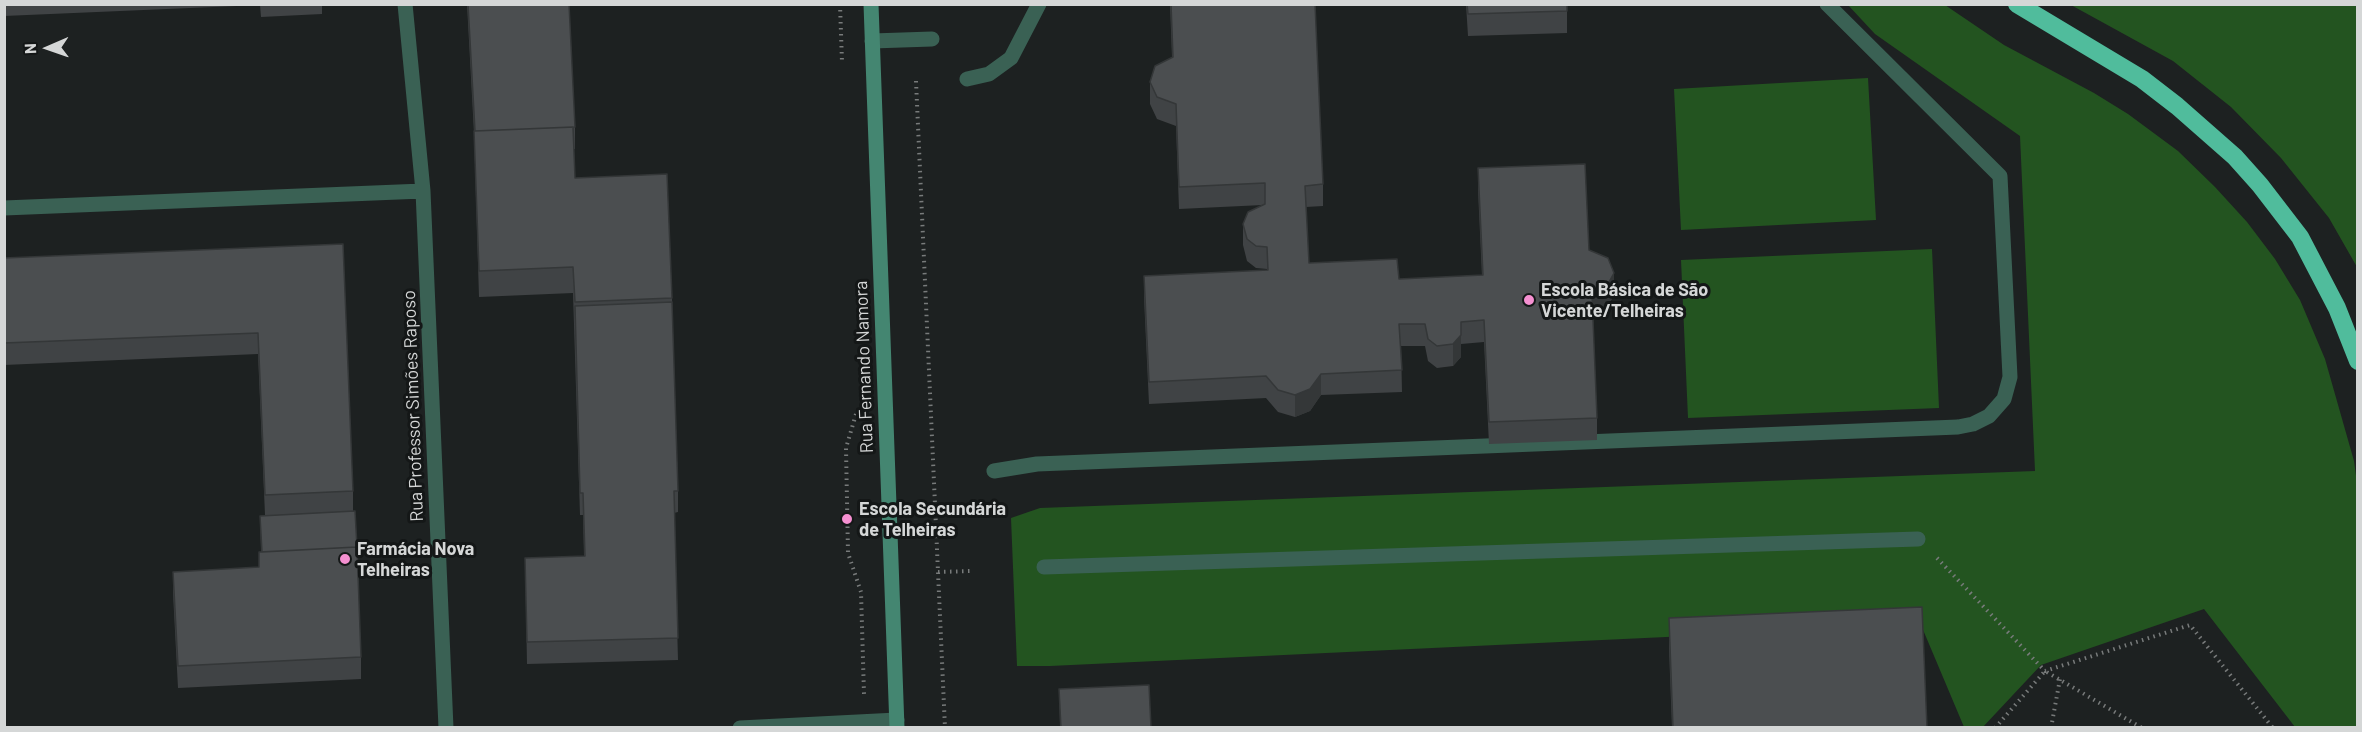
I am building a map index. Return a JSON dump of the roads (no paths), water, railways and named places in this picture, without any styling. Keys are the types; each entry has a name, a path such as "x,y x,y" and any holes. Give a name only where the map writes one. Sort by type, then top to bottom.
{"highway":[{"path":"2017,4 2142,79 2235,157 2300,237 2332,299 2358,361"}],"street":[{"name":"Rua Professor Simões Raposo","path":"405,4 423,191 446,728"},
{"name":"Rua Fernando Namora","path":"871,4 897,724"},
{"path":"967,79 989,74 1011,58 1039,4"},
{"path":"994,471 1037,464 1958,427 1972,424 1989,416 2004,399 2010,377 2000,176 1827,4"},
{"path":"872,41 932,39"},
{"path":"4,208 423,191"},
{"path":"1044,567 1918,539"},
{"path":"740,728 864,722 897,724"}],"place":[{"name":"Escola Básica de São Vicente/Telheiras","path":"1529,300"},
{"name":"Escola Secundária de Telheiras","path":"847,519"},
{"name":"Farmácia Nova Telheiras","path":"345,559"}]}
